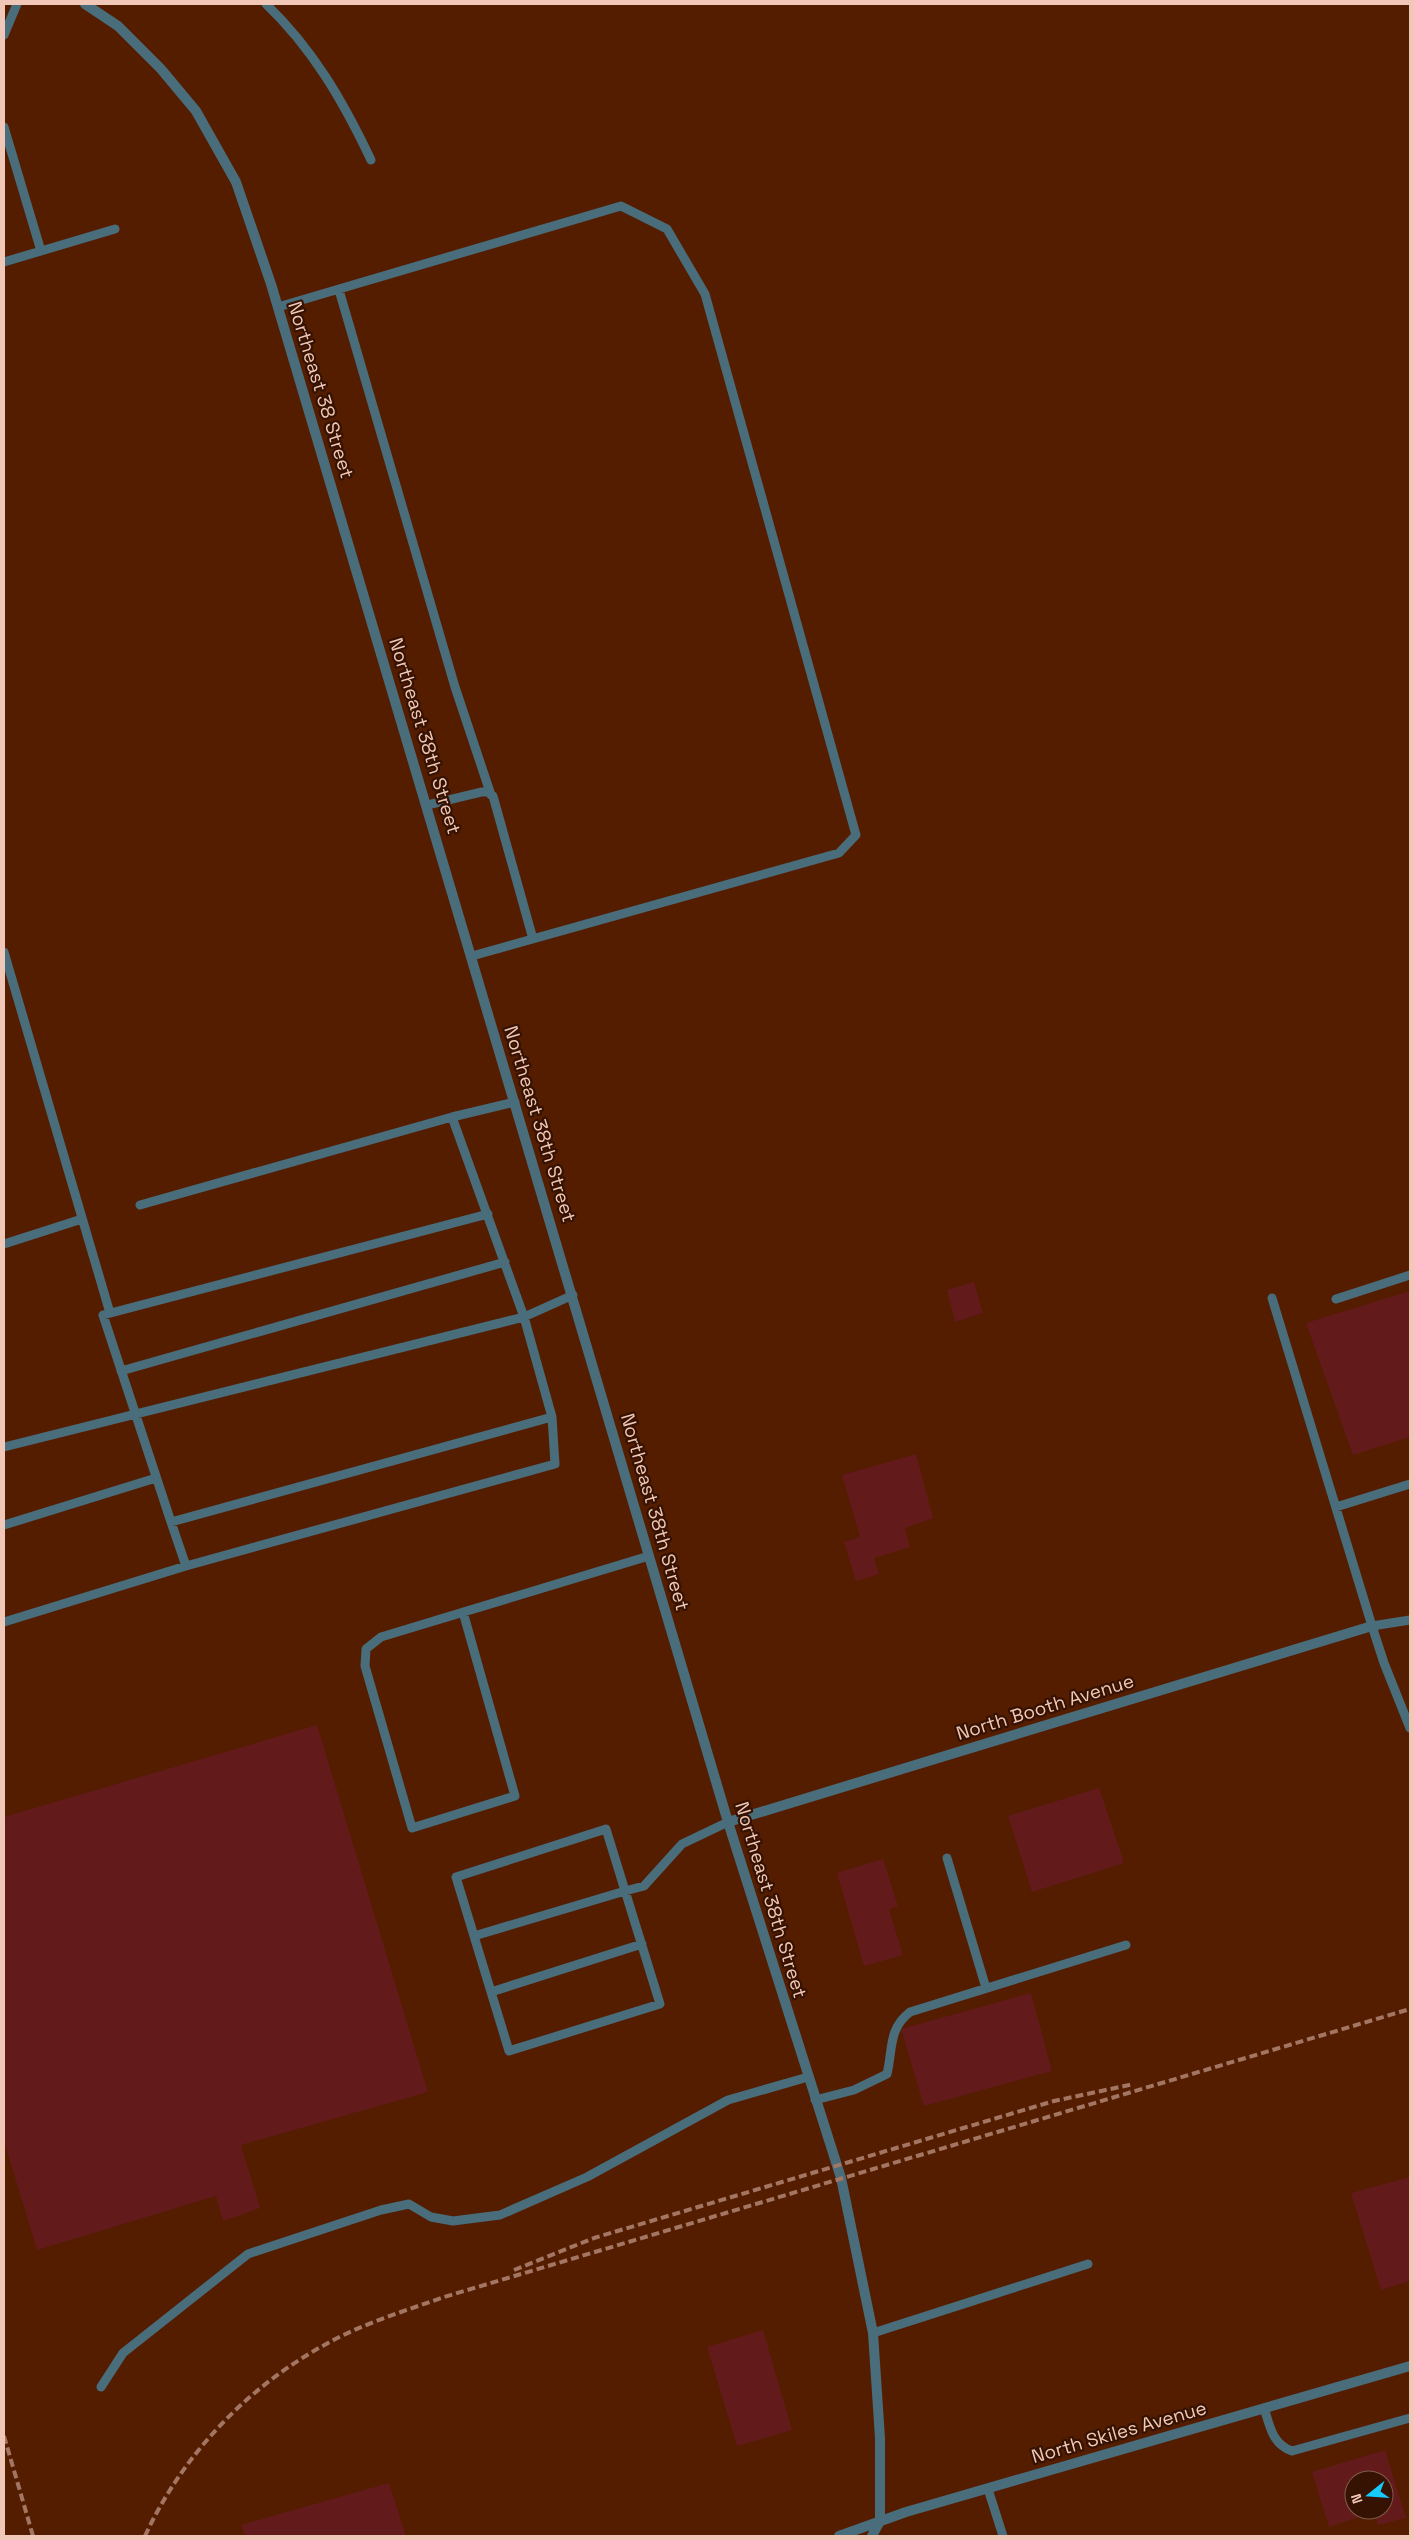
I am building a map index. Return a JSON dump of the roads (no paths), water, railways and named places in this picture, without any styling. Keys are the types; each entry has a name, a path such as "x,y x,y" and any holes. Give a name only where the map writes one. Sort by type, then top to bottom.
{"street":[{"name":"Northeast 38 Street","path":"85,4 118,26 161,69 196,111 236,182 271,284 338,506"},
{"name":"Northeast 38th Street","path":"338,506 728,1822 841,2178 873,2333 880,2438 880,2521 872,2536"},
{"name":"North Booth Avenue","path":"728,1822 1372,1626"},
{"name":"North Skiles Avenue","path":"840,2536 880,2521 988,2488 1410,2366"}],"lane":[{"path":"4,34 17,4"},
{"path":"266,4 293,30 346,106 371,160"},
{"path":"4,127 41,251"},
{"path":"278,307 621,206 666,229 705,294 856,835 839,853 472,956"},
{"path":"4,262 115,229"},
{"path":"339,290 455,687 491,794 533,939"},
{"path":"427,805 482,792 491,794"},
{"path":"4,952 110,1313"},
{"path":"140,1205 452,1117 515,1102"},
{"path":"4,1622 186,1566 555,1464 552,1417 524,1317 506,1262 452,1117"},
{"path":"186,1566 134,1414 103,1315 488,1214"},
{"path":"4,1244 82,1219"},
{"path":"121,1371 506,1262"},
{"path":"1336,1299 1410,1276"},
{"path":"4,1447 524,1317 573,1295"},
{"path":"1272,1298 1372,1626 1384,1663 1410,1728"},
{"path":"171,1522 552,1417"},
{"path":"4,1525 156,1478"},
{"path":"1336,1507 1410,1484"},
{"path":"462,1612 515,1796 412,1828 364,1666 366,1649 381,1637 462,1612 649,1556"},
{"path":"1372,1626 1410,1620"},
{"path":"474,1936 644,1886 682,1844 728,1822"},
{"path":"606,1829 625,1891 660,2004 509,2051 456,1877 606,1829"},
{"path":"947,1858 986,1988"},
{"path":"491,1992 642,1944"},
{"path":"815,2100 854,2090 887,2074 892,2054 893,2032 900,2020 910,2012 1126,1945"},
{"path":"100,2387 123,2353 248,2254 381,2210 409,2204 431,2217 452,2221 500,2215 587,2177 684,2122 728,2100 808,2077"},
{"path":"873,2333 1088,2264"},
{"path":"1264,2408 1276,2441 1284,2448 1292,2451 1410,2418"},
{"path":"988,2488 1003,2536"}],"railway":[{"path":"145,2536 160,2506 178,2477 221,2425 245,2401 299,2360 356,2329 444,2297 1410,2009"},
{"path":"514,2270 594,2238 1054,2101 1134,2084"},
{"path":"4,2436 33,2536"}]}
